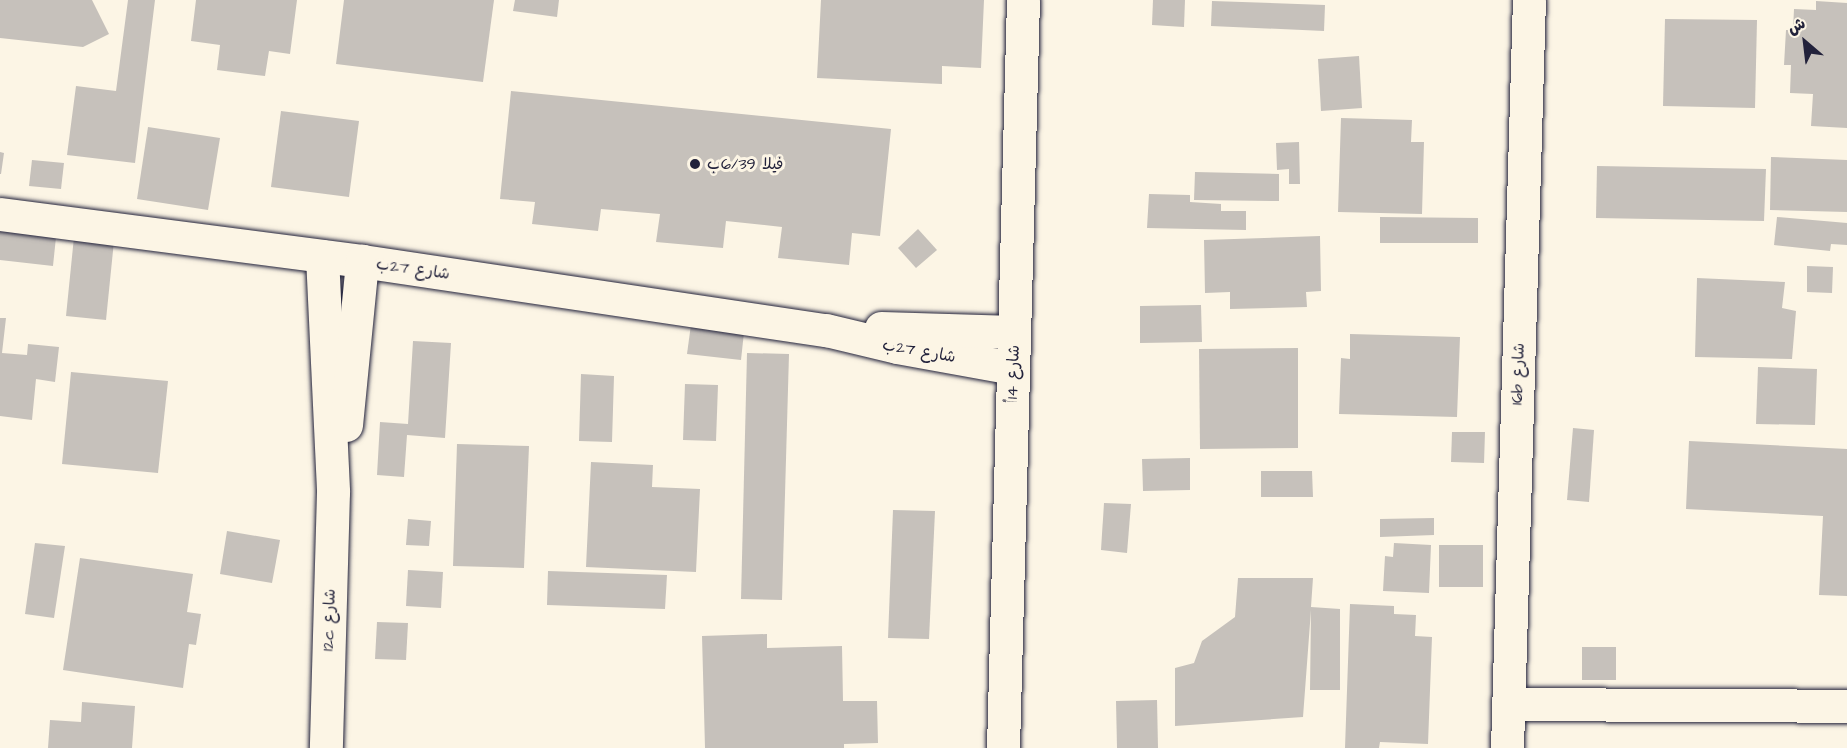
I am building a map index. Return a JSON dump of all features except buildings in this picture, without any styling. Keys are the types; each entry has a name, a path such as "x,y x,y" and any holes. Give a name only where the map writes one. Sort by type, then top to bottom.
{"street":[{"name":"شارع 14أ","path":"1003,748 1023,0"},
{"name":"16b شارع","path":"1507,748 1529,0"},
{"name":"شارع 27ب","path":"0,214 362,261 826,330 897,347 1013,368"},
{"name":"12c شارع","path":"322,256 333,492 326,748"},
{"name":"12c شارع","path":"333,492 344,439 362,261"},
{"name":"شارع 27ب","path":"826,330 1014,332"},
{"path":"1509,704 1847,706"}],"place":[{"name":"فيلا 6/39ب","path":"695,164"}]}
